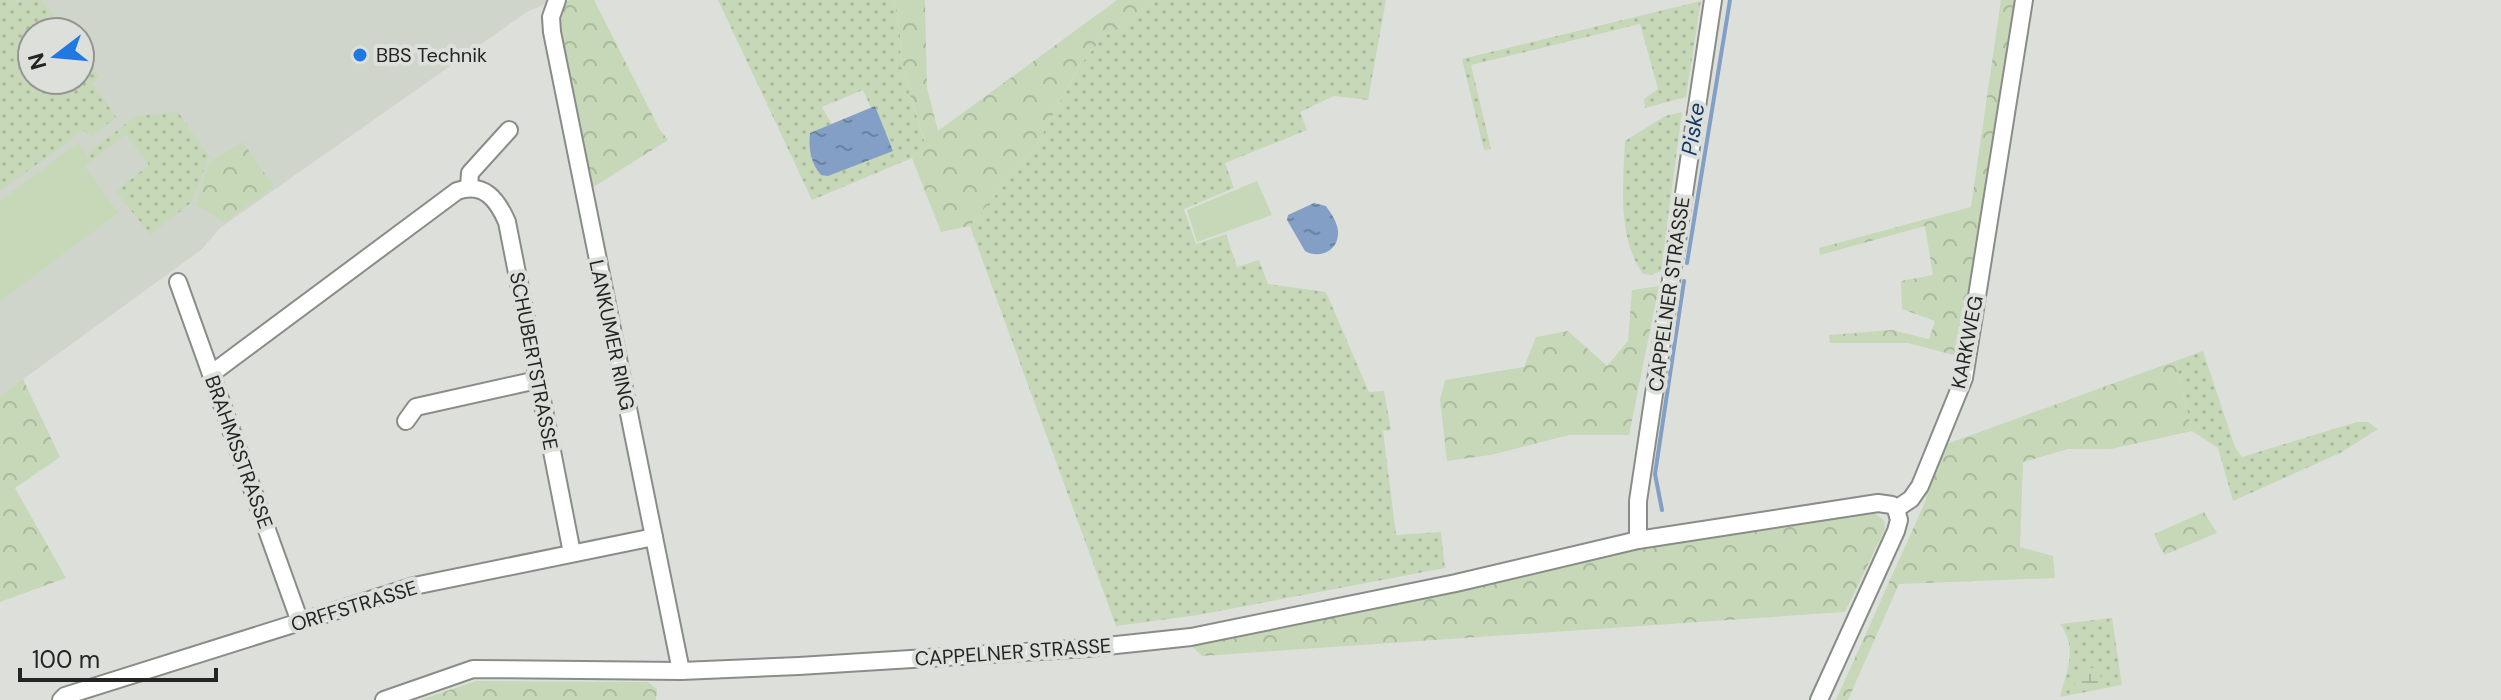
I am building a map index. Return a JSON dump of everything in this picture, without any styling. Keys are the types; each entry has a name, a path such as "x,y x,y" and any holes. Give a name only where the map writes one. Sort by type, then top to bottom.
{"street":[{"name":"LANKUMER RING","path":"557,0 551,17 552,32 681,671"},
{"name":"CAPPELNER STRASSE","path":"1638,540 1638,501 1713,0"},
{"name":"KARKWEG","path":"1896,509 1911,499 1920,486 1964,378 2024,0"},
{"path":"211,374 457,191 469,187 470,173 509,130"},
{"name":"SCHUBERTSTRASSE","path":"469,187 486,192 500,204 507,222 572,553"},
{"name":"BRAHMSSTRASSE","path":"178,282 300,622"},
{"path":"406,421 416,407 537,380"},
{"name":"CAPPELNER STRASSE","path":"384,700 473,669 681,671 1088,648 1191,637 1456,583 1638,540 1878,503 1892,505 1896,509"},
{"path":"1819,700 1896,531 1899,520 1896,509"},
{"name":"ORFFSTRASSE","path":"61,700 81,691 414,586 654,537"}],"shaded area":[{"path":"0,0 547,0 220,228 201,250 0,396"}],"green space":[{"path":"0,0 16,3 21,0 42,0 54,16 16,16 16,96 96,96 96,88 116,117 91,137 84,130 0,191"},
{"path":"569,0 594,0 668,140 587,191 560,33 563,5"},
{"path":"718,0 894,0 900,30 901,65 925,143 912,158 812,200","holes":["863,90 871,108 875,106 893,151 821,175 813,161 809,139 810,133 833,126 822,107"]},
{"path":"894,0 925,0 927,88 938,131 1117,0 1158,0 1103,37 1080,65 1036,146 970,226 941,232 912,158 925,142 901,65 900,30"},
{"path":"1158,0 1386,0 1368,100 1334,96 1300,112 1307,130 1225,163 1234,188 1184,209 1196,244 1226,234 1237,267 1259,260 1268,284 1326,292 1369,392 1384,391 1391,430 1383,431 1396,535 1441,532 1445,568 1198,615 1116,626 970,226 1036,146 1080,65 1103,37"},
{"path":"2001,0 2017,0 1961,357 1908,343 1830,343 1829,335 1892,330 1929,339 1935,321 1902,309 1901,281 1933,275 1925,226 1820,255 1819,248 1971,207"},
{"path":"1701,1 1686,97 1645,108 1644,99 1658,89 1640,24 1471,65 1491,149 1484,150 1462,59"},
{"path":"178,112 209,157 191,203 150,235 116,191 149,165 126,134 92,160 88,153 136,116"},
{"path":"1682,112 1661,271 1643,274 1625,227 1625,141 1665,116"},
{"path":"243,142 274,187 225,222 196,205 209,162"},
{"path":"78,143 91,160 84,166 118,213 0,301 0,201"},
{"path":"1257,181 1272,215 1197,242 1187,210"},
{"path":"1659,286 1629,435 1569,435 1491,455 1447,461 1440,400 1445,380 1524,367 1536,337 1568,331 1607,366 1628,341 1632,290"},
{"path":"2203,351 2235,447 2242,457 2357,422 2368,422 2378,429 2342,452 2233,501 2218,448 2192,431 2175,361"},
{"path":"2175,361 2192,431 2111,449 2068,449 2023,462 2020,547 2053,556 2055,578 1899,584 1848,700 1836,700 1926,500 1926,488 1941,446"},
{"path":"23,379 60,457 15,488 66,578 0,602 0,396"},
{"path":"2204,512 2217,533 2164,555 2154,534"},
{"path":"1874,513 1884,520 1885,529 1845,612 1202,656 1192,646 1649,547"},
{"path":"2112,618 2122,685 2060,697 2070,651 2060,624"},
{"path":"2096,667 2101,675 2099,683 2091,689 2077,690 2073,680 2077,672"},
{"path":"476,681 648,682 657,689 656,700 420,700"}],"water":[{"path":"875,106 893,151 828,176 821,175 811,156 810,133"},
{"path":"1314,203 1326,206 1338,231 1334,246 1321,254 1305,251 1287,220 1288,215"}],"waterway":[{"name":"Piske","path":"1687,263 1730,0"},
{"name":"Piske","path":"1662,510 1655,474 1684,281"}],"place":[{"name":"BBS Technik","path":"360,55"}]}
